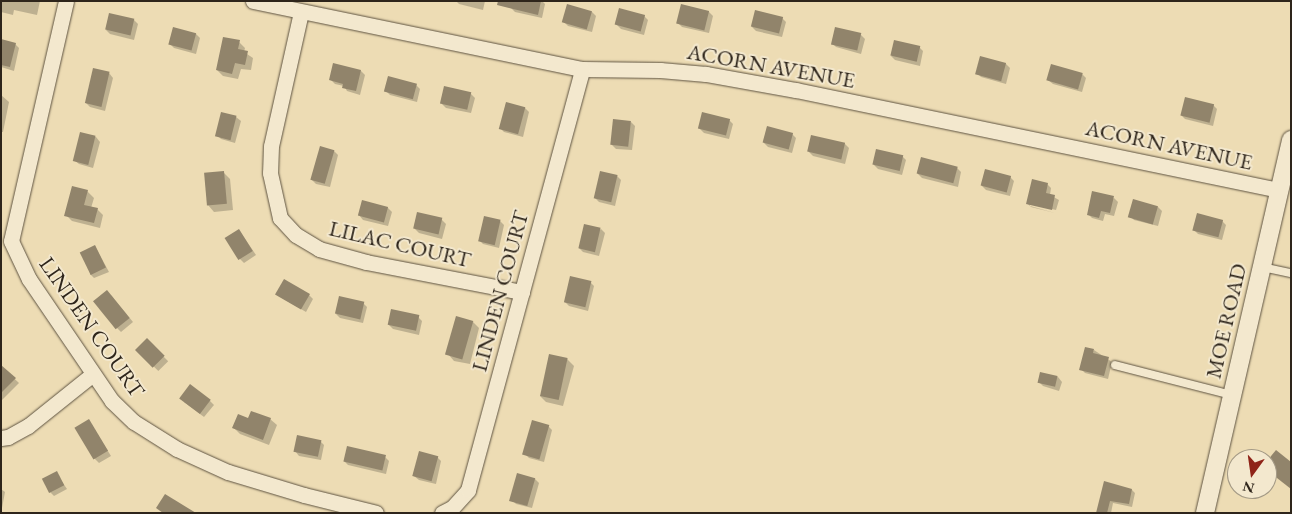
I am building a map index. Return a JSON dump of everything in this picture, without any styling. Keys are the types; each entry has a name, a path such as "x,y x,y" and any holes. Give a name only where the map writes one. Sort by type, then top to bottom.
{"street":[{"name":"LINDEN COURT","path":"66,1 6,237 29,279 112,401 134,422 177,449 228,472 304,495 376,513"},
{"name":"ACORN AVENUE","path":"253,1 582,69 660,70 706,74 898,110 1279,190"},
{"name":"LILAC COURT","path":"301,12 271,146 270,173 280,218 296,235 319,249 366,262 522,292"},
{"name":"LINDEN COURT","path":"442,513 457,504 468,490 582,69"},
{"name":"MOE ROAD","path":"1205,513 1291,140"},
{"path":"1,438 8,437 28,426 93,374"}],"lane":[{"path":"1262,267 1291,273"},
{"path":"1115,365 1232,394"}],"building":[{"path":"498,1 541,1 538,15 497,5"},
{"path":"567,4 592,11 587,29 562,22"},
{"path":"681,4 709,11 704,30 676,23"},
{"path":"619,8 645,15 641,31 615,24"},
{"path":"755,10 783,17 779,34 751,26"},
{"path":"109,13 134,19 131,35 105,30"},
{"path":"173,27 196,33 192,51 168,44"},
{"path":"835,27 861,33 857,51 831,45"},
{"path":"223,37 240,40 238,49 248,51 245,65 235,63 232,74 216,70"},
{"path":"1,39 16,43 10,67 1,65"},
{"path":"894,40 920,46 917,62 890,56"},
{"path":"980,56 1006,63 1001,81 975,74"},
{"path":"333,63 361,70 356,91 342,88 343,84 329,80"},
{"path":"1051,64 1083,73 1078,89 1046,80"},
{"path":"93,68 110,72 101,107 85,103"},
{"path":"388,76 417,84 413,99 384,91"},
{"path":"444,86 471,92 467,110 440,104"},
{"path":"1185,97 1214,104 1210,123 1180,115"},
{"path":"506,102 525,107 518,134 499,129"},
{"path":"221,112 237,116 230,140 215,136"},
{"path":"702,112 730,119 726,136 698,128"},
{"path":"613,119 631,121 628,147 610,145"},
{"path":"767,126 793,133 789,149 763,142"},
{"path":"80,132 96,136 88,165 73,161"},
{"path":"811,135 845,143 841,159 807,152"},
{"path":"320,146 334,150 325,184 310,180"},
{"path":"876,149 903,155 900,171 872,165"},
{"path":"921,157 958,167 953,183 917,173"},
{"path":"985,169 1011,176 1007,192 981,185"},
{"path":"224,171 227,204 207,206 204,173"},
{"path":"600,171 618,175 611,202 594,198"},
{"path":"1032,179 1048,183 1046,193 1055,195 1052,210 1026,204"},
{"path":"72,186 88,190 84,205 98,208 94,223 64,216"},
{"path":"1092,191 1114,196 1110,213 1101,211 1099,218 1087,215"},
{"path":"1133,199 1158,206 1153,224 1128,217"},
{"path":"362,200 388,207 384,222 358,215"},
{"path":"417,212 442,218 439,234 413,229"},
{"path":"1197,213 1223,220 1218,237 1192,230"},
{"path":"484,216 501,220 495,245 478,241"},
{"path":"584,224 601,228 595,252 578,248"},
{"path":"239,229 253,251 238,260 225,238"},
{"path":"95,245 106,267 91,275 80,252"},
{"path":"570,276 591,281 585,307 564,302"},
{"path":"284,279 310,294 301,310 275,295"},
{"path":"107,290 130,318 116,329 93,301"},
{"path":"339,296 364,302 360,319 335,314"},
{"path":"391,309 419,315 416,331 388,325"},
{"path":"456,316 473,321 462,359 445,354"},
{"path":"147,338 165,356 153,368 135,350"},
{"path":"1085,347 1094,349 1093,353 1109,357 1104,376 1079,370"},
{"path":"549,354 568,358 559,400 540,396"},
{"path":"1,365 16,378 1,393"},
{"path":"1040,372 1058,376 1055,387 1038,383"},
{"path":"190,384 211,400 200,414 179,398"},
{"path":"251,411 271,418 263,440 232,428 238,414 248,418"},
{"path":"89,419 108,451 93,459 74,428"},
{"path":"532,420 549,425 539,460 522,455"},
{"path":"297,435 321,440 318,457 293,452"},
{"path":"347,446 386,455 382,471 343,462"},
{"path":"419,451 438,456 432,481 412,476"},
{"path":"1277,451 1291,462 1291,489 1277,478"},
{"path":"57,471 64,485 49,493 42,479"},
{"path":"517,473 535,478 527,506 509,501"},
{"path":"1104,481 1132,489 1129,504 1110,501 1107,513 1096,513"},
{"path":"165,494 196,513 163,513 156,508"}]}
